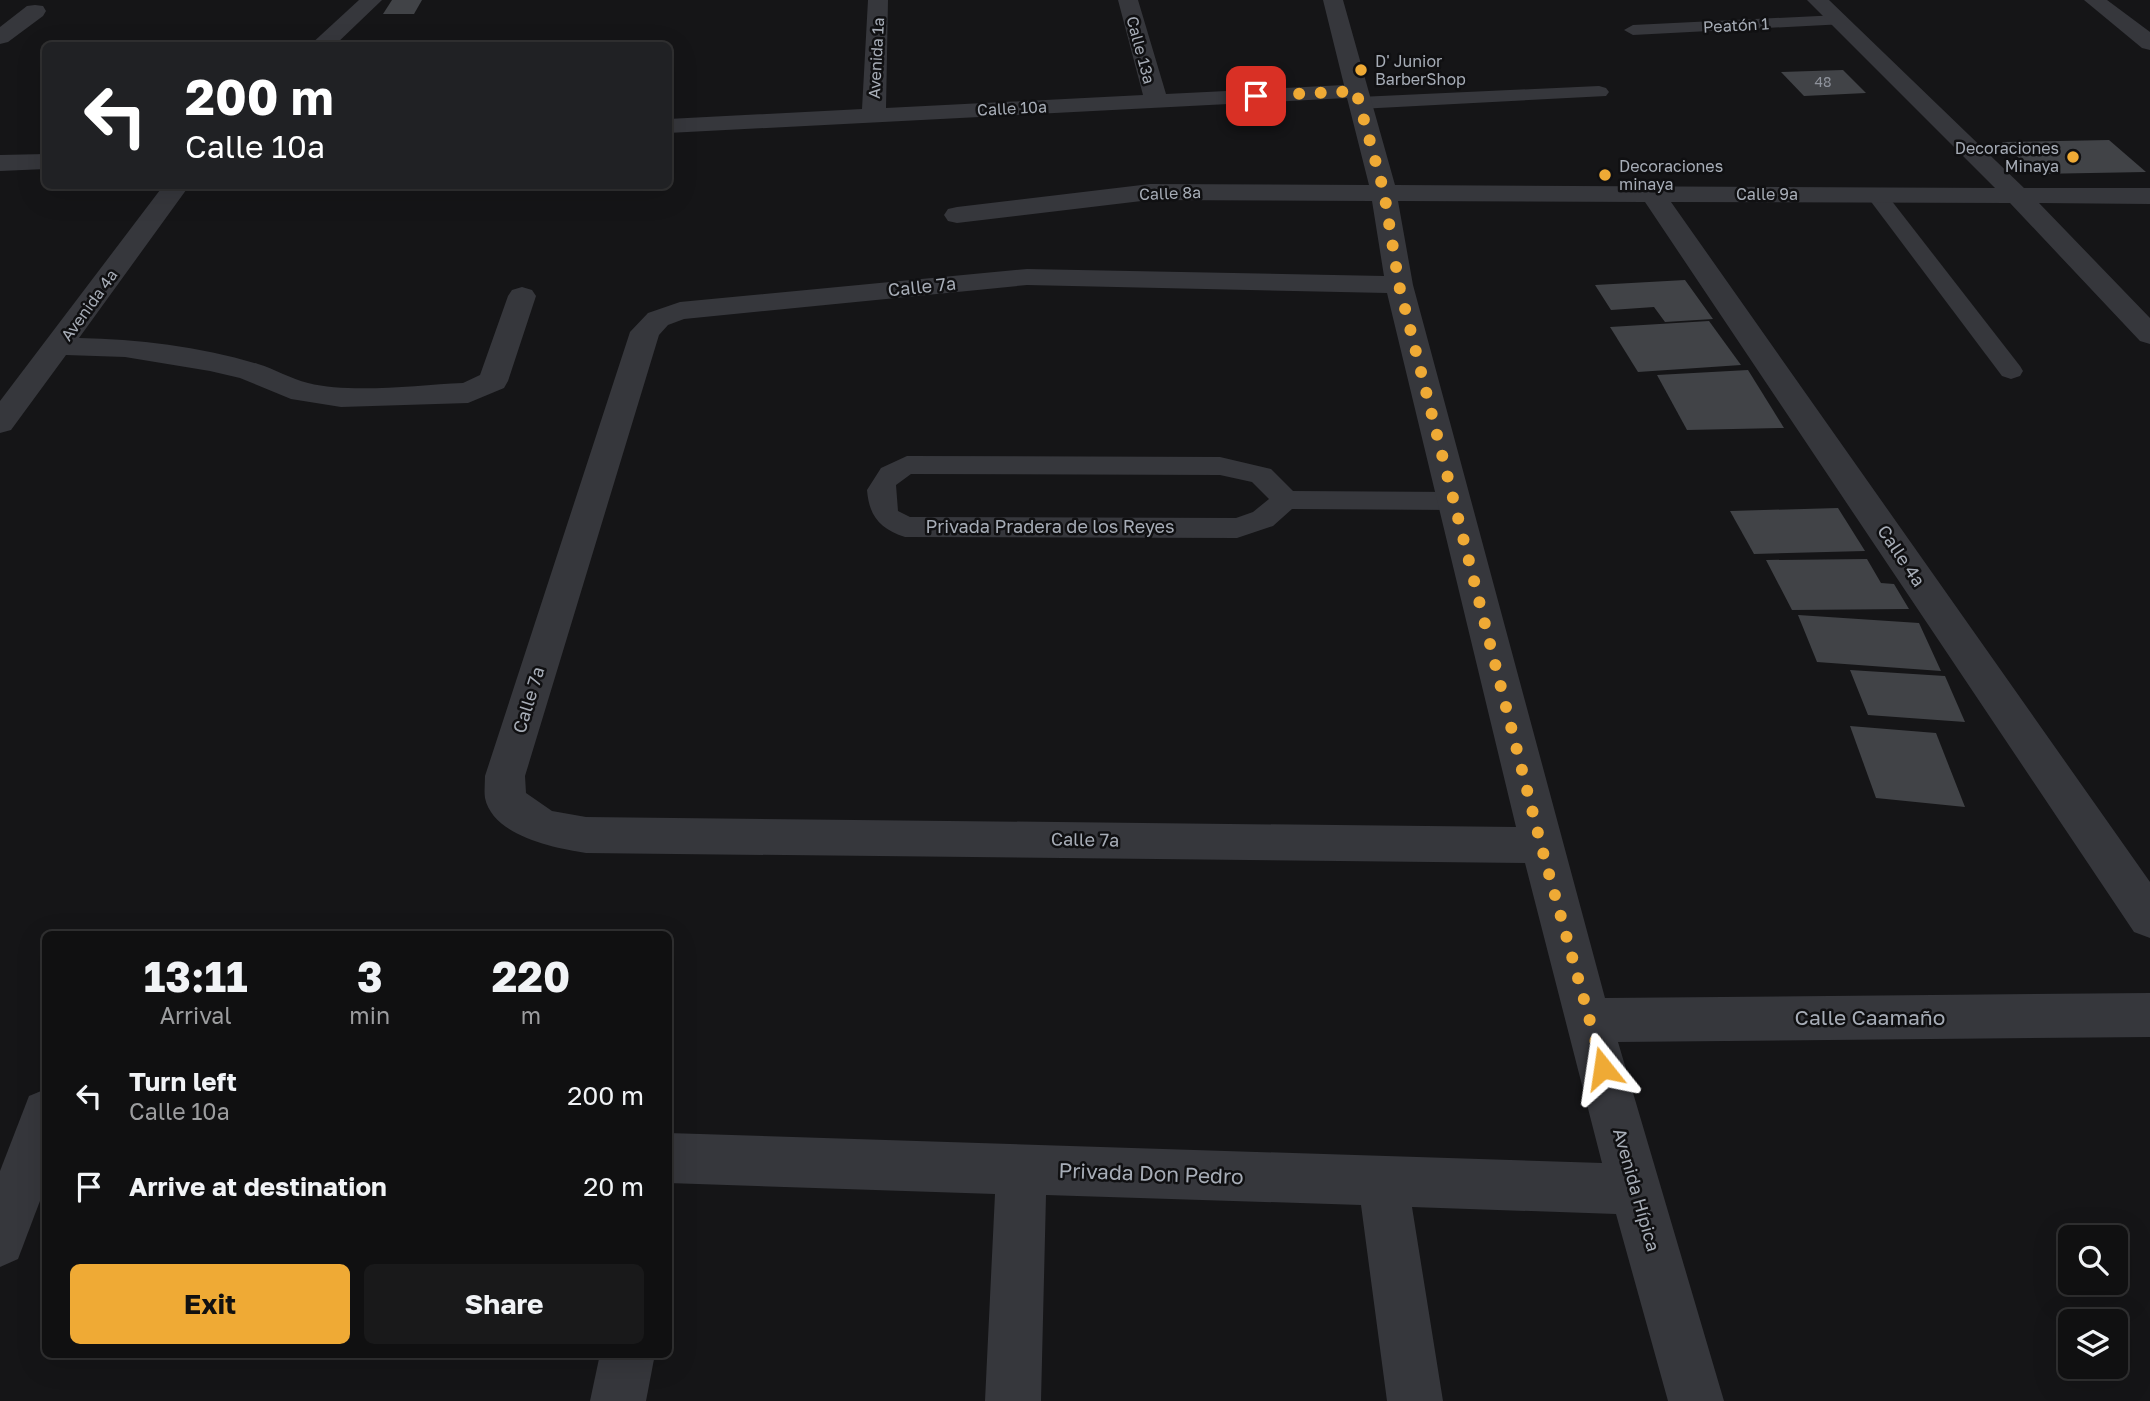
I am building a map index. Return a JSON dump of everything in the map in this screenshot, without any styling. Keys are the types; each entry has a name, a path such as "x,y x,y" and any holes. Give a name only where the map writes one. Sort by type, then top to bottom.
{"street":[{"path":"325,42 372,0"},
{"name":"Avenida 1a","path":"874,116 878,0"},
{"name":"Calle 13a","path":"1128,0 1156,100"},
{"name":"Avenida Hípica","path":"1333,0 1384,192 1399,285 1541,845 1634,1189 1696,1401"},
{"path":"1816,0 2018,196 2150,335"},
{"path":"2094,0 2150,43"},
{"path":"0,37 35,11"},
{"name":"Calle 10a","path":"672,126 1156,100 1357,97"},
{"path":"0,163 42,160"},
{"name":"Avenida 4a","path":"0,423 174,189"},
{"name":"Calle 8a","path":"957,215 1150,192 1384,192"},
{"name":"Calle 9a","path":"1384,192 2150,197"},
{"name":"Calle 4a","path":"1653,194 2150,918"},
{"name":"Calle 7a","path":"1399,285 1027,277 680,311 658,319 645,332 640,345 505,776 506,799 523,818 546,829 586,835 1541,845"},
{"path":"59,346 125,348 210,362 249,371 302,392 341,397 468,393 493,381 522,296"},
{"name":"Calle Caamaño","path":"1590,1020 2150,1015"},
{"path":"0,1241 42,1124"},
{"name":"Privada Don Pedro","path":"672,1166 1021,1170 1634,1189"},
{"path":"1013,1401 1021,1170"},
{"path":"1383,1181 1415,1401"},
{"path":"618,1401 627,1358"}],"lane":[{"name":"Peatón 1","path":"1633,30 1839,20"},
{"path":"1357,97 1599,92"},
{"path":"1877,195 2011,371"},
{"name":"Privada Pradera de los Reyes","path":"907,465 1220,466 1261,475 1286,500 1263,519 1237,528 905,527 886,516 879,492 886,475 907,465"},
{"path":"1286,500 1455,501"}],"building":[{"path":"392,0 422,0 414,14 383,14"},
{"path":"1843,70 1866,93 1804,96 1781,72"},
{"name":"Decoraciones Minaya","path":"2109,140 2146,172 2036,174 2002,142"},
{"path":"1685,280 1713,319 1665,322 1654,307 1611,310 1595,285"},
{"path":"1709,321 1741,365 1638,372 1610,327"},
{"path":"1748,370 1784,428 1687,430 1657,375"},
{"path":"1838,508 1865,551 1754,554 1730,511"},
{"path":"1867,559 1881,583 1894,584 1909,609 1792,610 1766,560"},
{"path":"1798,615 1919,623 1941,671 1817,662"},
{"path":"1850,670 1945,676 1965,722 1868,715"},
{"path":"1850,726 1936,733 1965,807 1876,798"}],"place":[{"name":"D' Junior BarberShop","path":"1361,70"},
{"name":"Decoraciones Minaya","path":"2073,157"},
{"name":"Decoraciones minaya","path":"1605,175"}],"route":[{"path":"1256,96 1356,91 1384,192 1399,285 1541,845 1603,1068"}]}
